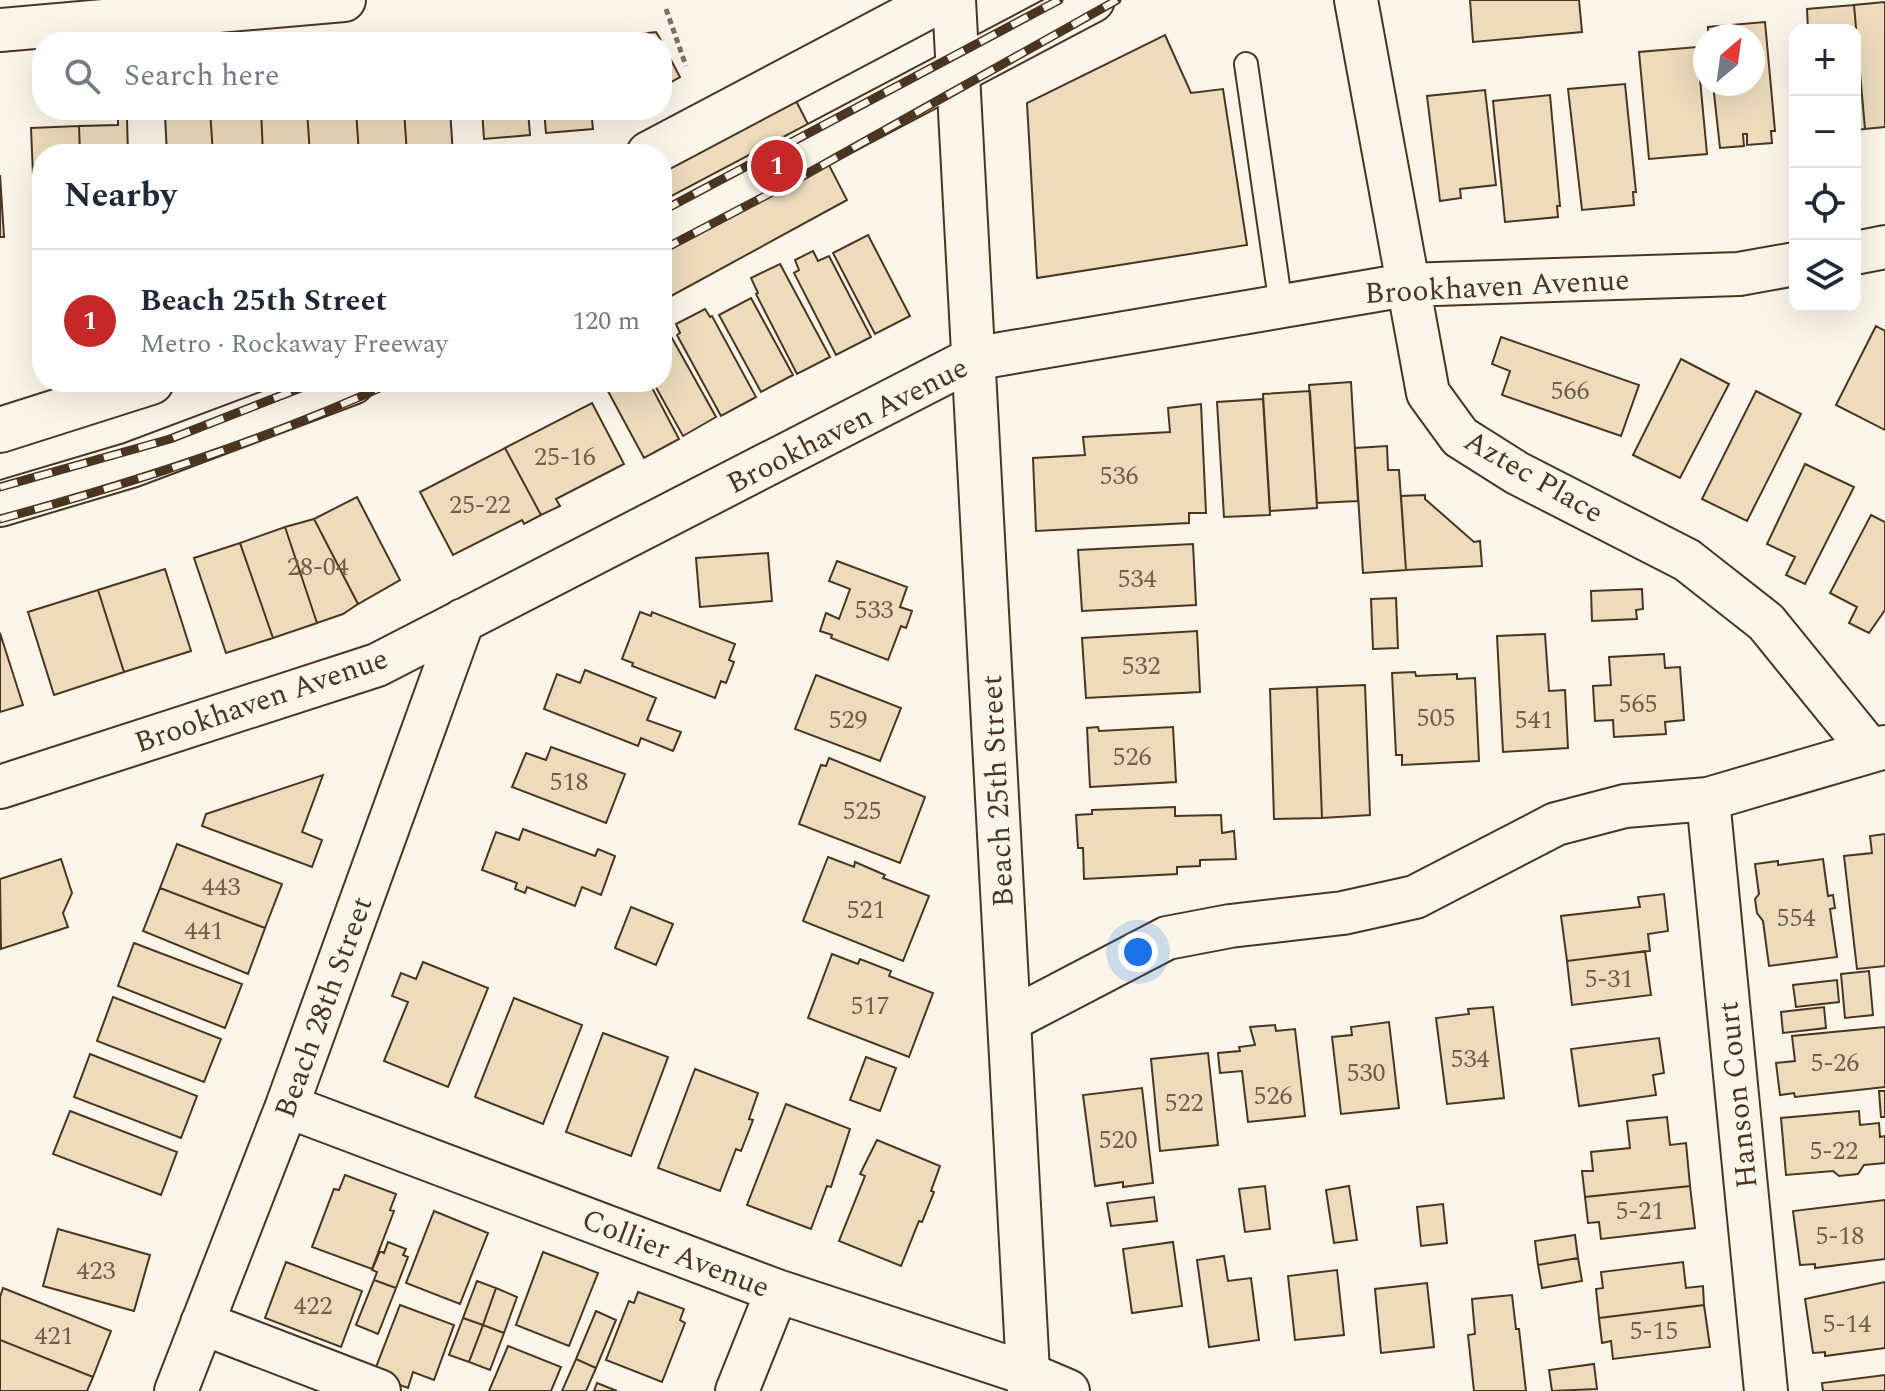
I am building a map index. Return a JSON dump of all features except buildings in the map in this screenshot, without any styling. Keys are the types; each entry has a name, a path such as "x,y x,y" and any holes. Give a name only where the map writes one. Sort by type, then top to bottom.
{"street":[{"path":"0,30 344,0"},
{"path":"668,144 940,0"},
{"name":"Beach 25th Street","path":"954,0 1029,1382"},
{"path":"672,222 1092,0"},
{"name":"Aztec Place","path":"1356,0 1428,393 1460,437 1517,473 1687,560 1766,622 1877,749"},
{"path":"1861,252 1885,247"},
{"name":"Brookhaven Avenue","path":"0,787 377,665 972,359 1406,285 1739,274 1789,265"},
{"path":"0,430 120,392"},
{"path":"0,504 131,465 325,392"},
{"name":"Beach 28th Street","path":"176,1391 287,1106 463,620"},
{"path":"1010,1020 1167,938 1230,926 1343,913 1415,897 1556,824 1625,806 1708,799 1877,749"},
{"name":"Hanson Court","path":"1708,799 1766,1391"},
{"name":"Collier Avenue","path":"287,1106 777,1291 1029,1382 1068,1391"},
{"path":"737,1391 777,1291"},
{"path":"202,1323 379,1391"}],"lane":[{"path":"1246,64 1281,306"}],"path":[{"path":"666,9 686,66"}],"railway":[{"path":"672,206 1059,0"},
{"path":"672,245 803,176 1117,0"},
{"path":"0,487 170,439 290,392"},
{"path":"0,519 199,459 370,392"}],"place":[{"name":"Beach 25th Street","path":"777,166"}]}
